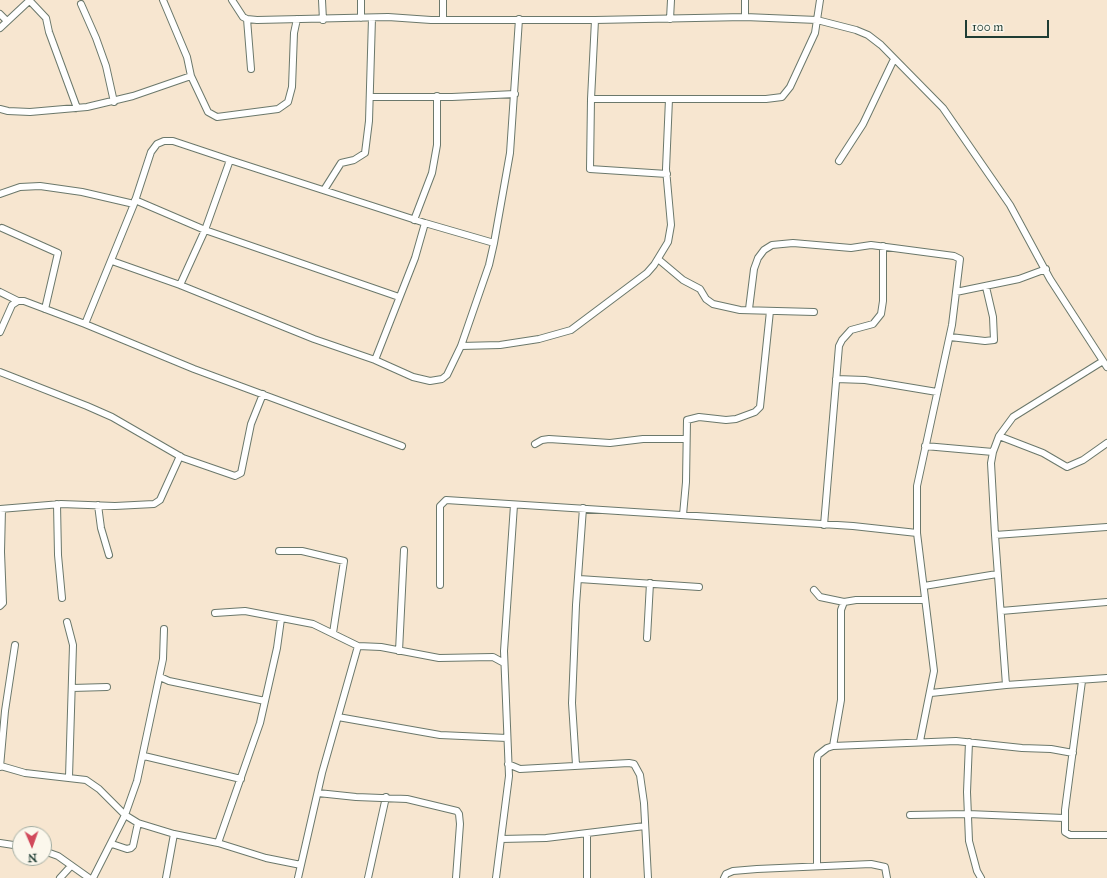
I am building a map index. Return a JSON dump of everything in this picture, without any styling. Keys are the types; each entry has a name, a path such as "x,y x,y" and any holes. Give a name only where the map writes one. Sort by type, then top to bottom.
{"street":[{"path":"0,28 30,0 46,18 49,32 77,108"},
{"path":"163,0 187,57 191,76 208,112 212,116 224,117 278,109 288,102 292,86 291,59 297,19"},
{"path":"232,0 243,17 246,19 257,20 323,20 361,18 443,20 595,20 745,17 817,20 856,30 868,35 933,96 955,123 1010,205 1046,269 1105,364 1013,417 999,436 993,452 991,463 997,574 1006,685"},
{"path":"322,0 323,20"},
{"path":"361,0 361,18"},
{"path":"443,0 443,20"},
{"path":"670,18 671,0"},
{"path":"745,0 745,17"},
{"path":"591,99 766,99 782,97 790,87 810,43 817,20 820,0"},
{"path":"81,4 106,66 114,102"},
{"path":"0,14 6,21"},
{"path":"324,190 341,163 354,160 365,153 370,97 372,18"},
{"path":"246,19 251,69"},
{"path":"112,261 180,285 314,339 375,360 413,377 436,381 447,375 461,346 488,265 494,242 510,154 519,19"},
{"path":"595,20 591,99 590,169 667,174"},
{"path":"839,161 863,124 894,59"},
{"path":"0,109 30,112 77,108 114,102 191,76"},
{"path":"370,97 515,94"},
{"path":"414,220 432,173 436,146 437,96"},
{"path":"461,346 500,345 539,339 571,330 647,273 658,259 668,242 671,225 667,174 669,100"},
{"path":"85,324 112,261 151,152 157,144 164,141 183,144 414,220 494,242"},
{"path":"180,285 205,230 230,160"},
{"path":"0,194 20,187 40,186 64,188 134,202 205,230 399,297"},
{"path":"375,360 415,258 425,223"},
{"path":"2,228 58,253 45,309"},
{"path":"749,310 754,269 758,258 764,250 772,245 793,244 851,248 871,245 883,246 959,258 961,261 950,337 917,486 917,533 934,671 931,693 920,741"},
{"path":"824,525 838,355 842,340 851,330 873,324 881,314 883,301 883,246"},
{"path":"658,259 683,280 700,289 709,302 740,310 814,312"},
{"path":"956,292 1019,279 1046,269"},
{"path":"950,337 985,341 994,340 993,317 986,287"},
{"path":"0,292 18,301 24,301 85,324 194,369 402,446"},
{"path":"0,332 12,305 18,301"},
{"path":"684,515 687,420 691,418 726,420 745,416 760,407 770,311"},
{"path":"0,372 43,387 112,417 180,456 235,476 239,476 241,473 251,424 263,394"},
{"path":"836,379 865,380 937,392"},
{"path":"999,436 1024,444 1067,467 1084,460 1107,443"},
{"path":"535,444 542,440 549,439 610,443 643,439 686,439"},
{"path":"925,446 993,452"},
{"path":"0,606 3,603 1,509 57,504 136,506 158,503 180,456"},
{"path":"440,585 440,506 443,501 451,500 868,527 917,533"},
{"path":"57,504 58,555 62,598"},
{"path":"98,505 101,528 109,555"},
{"path":"496,878 509,776 504,651 514,505"},
{"path":"576,765 572,703 576,605 583,508"},
{"path":"995,535 1107,526"},
{"path":"399,651 404,550"},
{"path":"279,552 308,552 344,561 333,633"},
{"path":"924,586 997,574"},
{"path":"579,579 699,587"},
{"path":"647,638 650,583"},
{"path":"814,590 820,597 844,602 856,600 925,600"},
{"path":"833,746 841,700 841,610 844,602"},
{"path":"1001,611 1107,602"},
{"path":"215,613 244,611 313,624 358,646 380,647 439,658 493,657 504,651"},
{"path":"218,843 260,723 281,619"},
{"path":"67,622 73,645 69,777"},
{"path":"93,878 112,844 125,816 138,781 160,677 163,659 164,629"},
{"path":"15,645 2,724 0,767 25,773 86,780 125,816 138,823 174,834 218,843 266,858 301,865"},
{"path":"298,878 318,793 358,646"},
{"path":"493,657 504,663"},
{"path":"160,677 265,701"},
{"path":"931,693 1006,685 1082,681 1107,678"},
{"path":"1082,681 1064,818 1065,832 1067,834 1107,835"},
{"path":"72,688 106,687"},
{"path":"338,717 440,735 507,738"},
{"path":"817,866 817,759 821,752 833,746 920,741 969,742 1022,748 1051,749 1073,753"},
{"path":"969,742 969,841 977,871 981,878"},
{"path":"144,756 241,779"},
{"path":"508,764 520,768 634,764 640,775 648,878"},
{"path":"509,776 520,768"},
{"path":"318,793 356,797 407,799 452,809 459,814 460,824 456,878"},
{"path":"368,878 386,798"},
{"path":"910,815 968,814 1064,818"},
{"path":"112,844 127,849 131,848 133,846 138,823"},
{"path":"501,839 526,839 586,834 645,826"},
{"path":"166,878 174,834"},
{"path":"586,834 587,878"},
{"path":"0,843 12,845"},
{"path":"52,854 58,856 89,878"},
{"path":"724,878 726,874 733,871 878,864 885,867 887,878"},
{"path":"60,878 71,866"}]}
